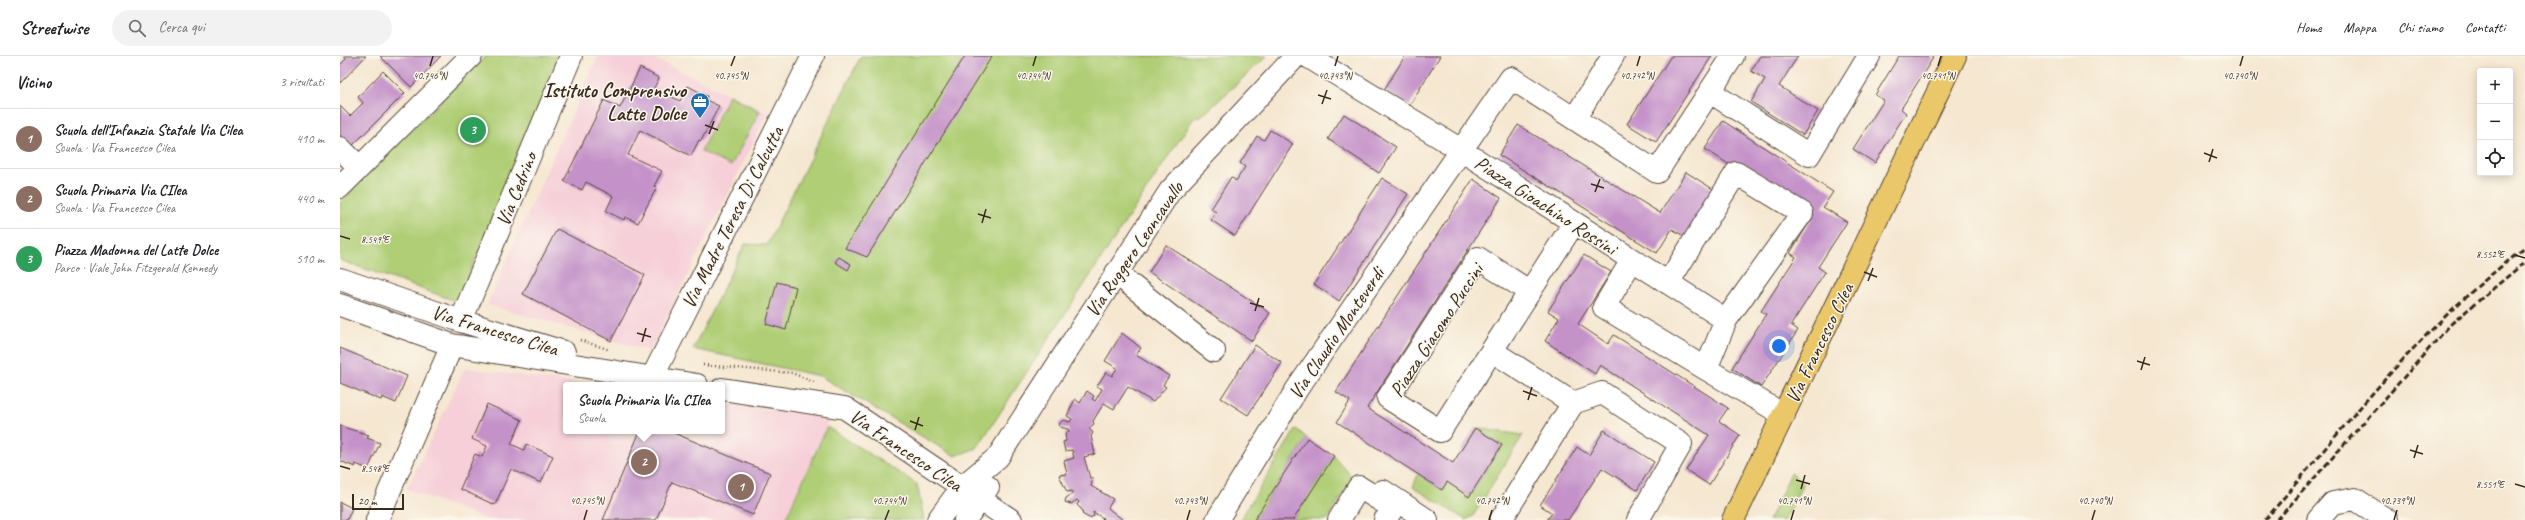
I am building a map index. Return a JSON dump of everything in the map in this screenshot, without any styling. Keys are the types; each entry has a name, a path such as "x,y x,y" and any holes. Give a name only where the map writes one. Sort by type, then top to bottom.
{"main road":[{"name":"Via Francesco Cilea","path":"1733,520 1955,56"}],"street":[{"path":"340,187 471,56"},
{"name":"Via Cedrino","path":"461,321 571,56"},
{"name":"Via Madre Teresa Di Calcutta","path":"652,378 813,56"},
{"name":"Via Ruggero Leoncavallo","path":"984,496 996,461 1170,191 1296,56"},
{"name":"Piazza Gioachino Rossini","path":"1308,56 1461,150 1726,320"},
{"path":"1613,56 1575,118 1657,172 1734,56"},
{"path":"1710,92 1809,155 1869,56"},
{"name":"Via Claudio Monteverdi","path":"1217,520 1297,389 1511,78 1575,118"},
{"path":"340,148 360,168"},
{"path":"1668,283 1736,173 1802,213 1726,320 1706,369"},
{"name":"Piazza Giacomo Puccini","path":"1530,292 1478,258 1388,398 1440,431 1530,292 1574,223"},
{"name":"Piazza Gioachino Rossini","path":"1632,260 1604,307 1784,416"},
{"path":"1116,273 1214,351"},
{"name":"Via Francesco Cilea","path":"340,279 461,321 652,378"},
{"name":"Via Francesco Cilea","path":"340,305 452,345 677,382"},
{"path":"378,520 452,345"},
{"path":"1492,350 1572,403"},
{"name":"Via Francesco Cilea","path":"725,389 845,408 962,487 984,496 1011,520"},
{"path":"1500,520 1572,403 1602,393 1681,444 1638,520"},
{"name":"Via Ruggero Leoncavallo","path":"938,520 962,487 996,461"},
{"path":"1339,520 1359,487 1393,508 1385,520"},
{"path":"1374,496 1379,489 1427,520"},
{"path":"965,520 984,496"},
{"path":"2318,520 2333,503 2355,499 2387,520"}],"shaded area":[{"path":"598,56 649,56 768,113 650,351 487,305"},
{"path":"465,368 569,382 563,382 563,434 725,434 725,403 830,418 784,520 488,520 407,489"}],"green space":[{"path":"486,56 561,56 458,300 453,300 340,260 340,202"},
{"path":"861,56 1267,56 1204,114 1193,119 977,448 955,456 820,376 693,349 745,244 767,245"},
{"path":"729,95 760,111 731,166 701,151"},
{"path":"827,427 917,484 924,520 785,520"},
{"path":"1475,428 1523,435 1473,516 1466,520 1413,487 1418,474 1442,490 1447,482 1469,497 1502,445"},
{"path":"1296,429 1307,438 1254,520 1240,520"},
{"path":"1334,456 1353,478 1327,520 1293,520"},
{"path":"1791,473 1803,483 1785,520 1769,520"}],"building":[{"path":"344,56 366,56 340,83 340,65 346,59"},
{"path":"380,56 441,56 411,87"},
{"path":"965,56 992,56 867,257 845,248"},
{"path":"1405,56 1440,56 1409,106 1384,90"},
{"path":"1671,56 1712,56 1656,142 1627,124"},
{"path":"1760,56 1798,56 1779,86 1818,111 1803,135 1751,102 1765,79 1751,71"},
{"path":"1899,56 1930,56 1933,58 1901,109 1906,113 1875,163 1853,149 1884,100 1875,95"},
{"path":"640,68 659,78 654,88 680,101 688,86 707,96 706,100 719,106 701,141 699,140 691,156 640,130 628,155 662,171 654,186 657,187 638,223 625,217 624,220 606,211 613,196 586,182 582,190 564,181 604,100 620,108"},
{"path":"383,71 405,93 352,146 340,135 340,106 350,116 363,103 358,97"},
{"path":"1344,114 1396,147 1379,173 1328,139"},
{"path":"1723,121 1833,192 1823,207 1847,222 1818,267 1825,272 1791,325 1798,330 1761,387 1732,368 1766,314 1761,311 1796,257 1790,253 1812,218 1705,149"},
{"path":"1518,125 1660,213 1686,172 1716,191 1687,238 1672,229 1657,253 1499,155"},
{"path":"1270,130 1293,144 1235,236 1211,220 1216,212 1211,209 1231,177 1236,181 1245,167 1240,163 1257,136 1264,140"},
{"path":"1382,178 1408,194 1339,301 1314,284"},
{"path":"1473,179 1501,198 1367,408 1453,463 1475,428 1502,445 1469,497 1447,482 1442,490 1337,422 1350,401 1336,392"},
{"path":"557,229 645,275 611,341 523,294"},
{"path":"1166,245 1270,313 1252,341 1149,272"},
{"path":"1584,255 1611,272 1578,324 1608,344 1614,335 1728,408 1719,421 1740,435 1709,485 1686,470 1709,435 1600,365 1595,374 1545,341 1559,318 1548,311"},
{"path":"839,257 851,264 848,270 835,262"},
{"path":"777,282 796,287 786,330 766,324"},
{"path":"1122,333 1141,348 1136,355 1169,376 1163,385 1166,387 1153,402 1128,387 1114,409 1104,403 1093,421 1094,424 1089,428 1093,433 1091,436 1095,454 1084,457 1090,478 1093,478 1091,486 1113,499 1108,508 1123,520 1101,520 1103,518 1093,512 1094,516 1089,518 1082,514 1083,511 1077,505 1079,502 1077,500 1071,504 1065,502 1066,498 1072,494 1072,491 1067,492 1059,475 1067,474 1064,461 1074,458 1072,450 1065,451 1063,442 1066,441 1065,433 1069,432 1068,429 1060,427 1059,424 1063,420 1070,422 1072,419 1067,416 1075,399 1080,403 1087,391 1094,396 1092,399 1095,401 1102,389 1097,386 1106,372 1112,376 1117,368 1105,361"},
{"path":"1255,345 1282,363 1248,415 1221,398"},
{"path":"340,348 407,376 396,403 382,397 381,400 340,383"},
{"path":"487,404 522,420 511,444 524,450 526,444 553,456 541,483 511,469 495,505 460,489 475,454 482,457 487,446 472,439"},
{"path":"340,426 369,435 367,438 380,443 368,469 356,464 355,467 340,461"},
{"path":"1604,430 1654,462 1637,490 1602,468 1568,520 1547,520 1552,513 1540,505 1577,447 1589,455"},
{"path":"639,434 676,434 770,473 753,515 672,482 656,520 603,520"},
{"path":"1307,438 1334,456 1293,520 1254,520"},
{"path":"340,502 352,508 347,520 340,520"}],"railway":[{"path":"2265,520 2356,412 2420,342 2453,309 2525,248"},
{"path":"2277,520 2452,323 2525,262"}],"place":[{"name":"Istituto Comprensivo Latte Dolce","path":"700,119"},
{"name":"Piazza Madonna del Latte Dolce","path":"473,130"},
{"name":"Scuola Primaria Via CIlea","path":"644,462"},
{"name":"Scuola dell'Infanzia Statale Via Cilea","path":"741,487"}]}
